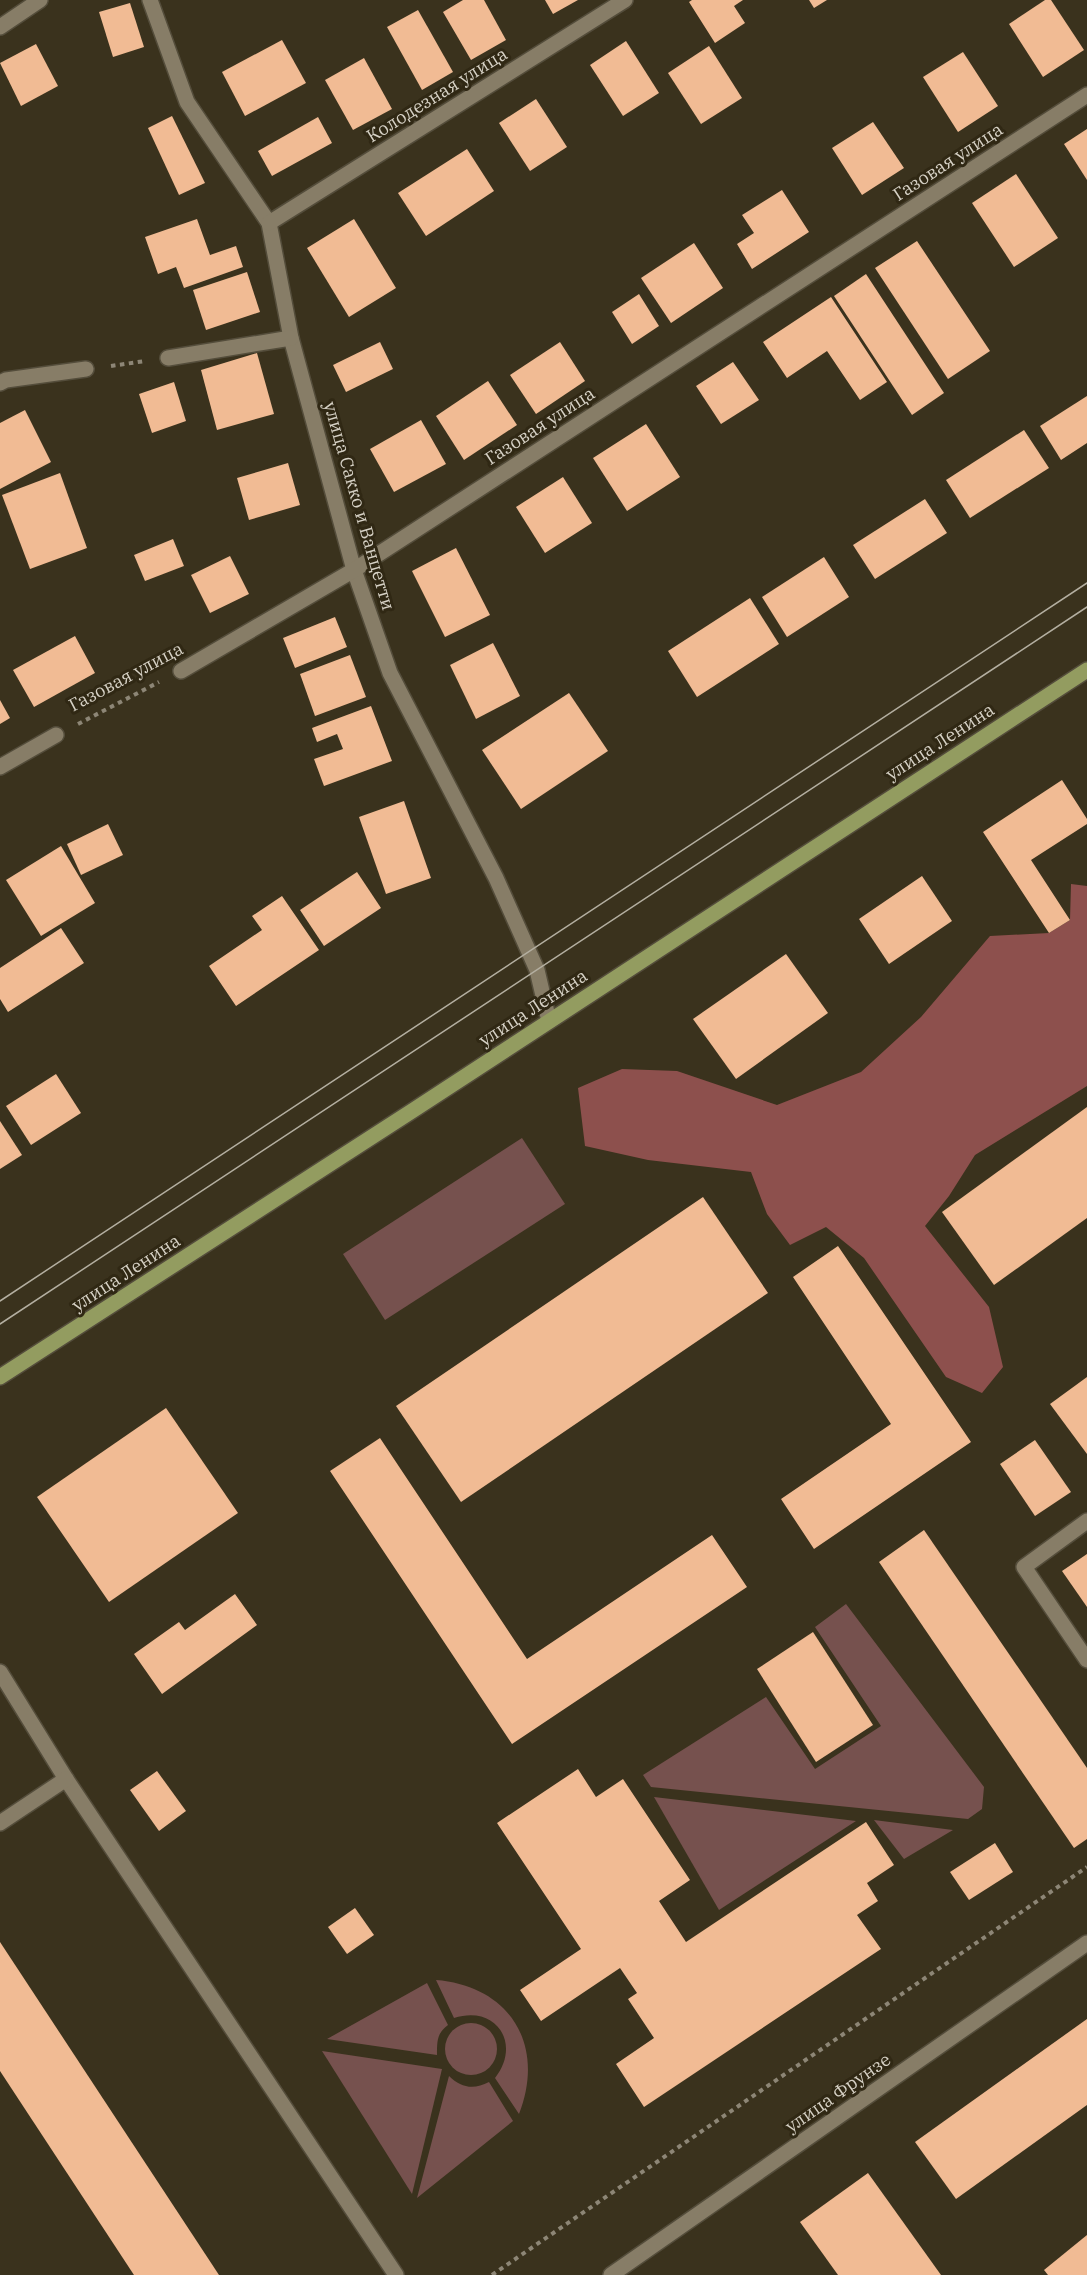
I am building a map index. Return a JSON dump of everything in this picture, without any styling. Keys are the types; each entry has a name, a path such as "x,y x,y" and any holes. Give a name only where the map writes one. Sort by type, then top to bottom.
{"main road":[{"name":"улица Ленина","path":"0,1377 1087,669"}],"street":[{"path":"0,27 40,0"},
{"name":"улица Сакко и Ванцетти","path":"150,0 187,102 269,223 291,338 354,570 390,673 496,878 537,970 549,1021"},
{"name":"Колодезная улица","path":"269,223 625,0"},
{"name":"Газовая улица","path":"181,671 354,570 1087,95"},
{"path":"168,358 291,338"},
{"path":"0,383 6,380 86,369"},
{"name":"Газовая улица","path":"0,767 56,735"},
{"path":"1087,1521 1024,1568 1087,1660"},
{"path":"0,1672 66,1779 396,2275"},
{"path":"0,1823 66,1779"},
{"name":"улица Фрунзе","path":"615,2274 1087,1944"}],"path":[{"path":"86,369 168,358"},
{"name":"Газовая улица","path":"56,735 181,671"},
{"path":"492,2275 1087,1867"}],"shaded area":[{"path":"1071,884 1087,886 1087,1086 975,1155 949,1196 925,1226 989,1307 1003,1367 982,1393 946,1377 864,1258 826,1227 790,1245 767,1214 751,1172 648,1160 585,1146 578,1088 622,1069 677,1071 777,1105 861,1072 921,1017 990,936 1049,933 1070,920"},
{"path":"522,1138 565,1204 385,1320 343,1254"},
{"path":"846,1604 984,1787 982,1809 968,1819 651,1787 643,1775 766,1697 815,1769 881,1726 815,1627"},
{"path":"654,1797 856,1821 719,1910"},
{"path":"874,1820 953,1830 904,1859"},
{"path":"436,1980 462,1985 484,1994 502,2007 515,2023 524,2043 528,2065 526,2089 519,2114 495,2078 503,2065 506,2052 505,2040 500,2030 493,2022 482,2017 469,2015 454,2018"},
{"path":"427,1983 448,2025 438,2038 437,2055 327,2039"},
{"path":"471,2023 481,2025 489,2031 495,2039 497,2049 495,2059 489,2067 481,2073 471,2075 461,2073 453,2067 447,2059 445,2049 447,2039 453,2031 461,2025"},
{"path":"322,2051 442,2069 412,2194"},
{"path":"449,2076 458,2083 473,2087 489,2082 513,2121 417,2198"}],"building":[{"path":"463,0 484,0 506,40 471,60 443,12"},
{"path":"545,0 578,0 553,14"},
{"path":"692,0 743,0 734,6 745,23 715,43 689,2"},
{"path":"809,0 827,0 814,8"},
{"path":"1045,0 1051,0 1084,50 1043,77 1009,24"},
{"path":"130,3 144,47 113,57 99,12"},
{"path":"418,10 453,72 422,90 387,27"},
{"path":"282,40 306,83 245,116 222,72"},
{"path":"626,41 659,93 623,116 590,65"},
{"path":"36,44 58,86 21,106 0,63"},
{"path":"709,46 742,98 701,124 668,73"},
{"path":"963,52 998,106 958,132 923,77"},
{"path":"364,58 392,109 353,130 325,80"},
{"path":"536,99 567,147 530,171 499,123"},
{"path":"172,116 205,183 179,195 148,128"},
{"path":"318,117 332,143 272,176 258,151"},
{"path":"873,122 904,168 862,195 832,148"},
{"path":"1087,129 1087,180 1064,144"},
{"path":"467,149 494,191 426,236 398,193"},
{"path":"1016,174 1058,238 1014,267 972,203"},
{"path":"782,190 809,232 752,269 737,244 754,233 742,215"},
{"path":"197,219 210,255 236,246 243,267 184,288 176,267 158,274 145,237"},
{"path":"354,219 396,288 349,317 307,248"},
{"path":"917,241 990,351 948,379 875,268"},
{"path":"694,243 723,288 671,323 641,278"},
{"path":"247,272 260,312 206,330 193,290"},
{"path":"866,274 944,393 912,415 834,296"},
{"path":"639,294 659,326 632,344 612,312"},
{"path":"831,297 887,382 860,400 827,351 787,378 763,342"},
{"path":"380,342 393,369 346,392 333,365"},
{"path":"560,342 585,381 536,414 510,375"},
{"path":"257,353 274,414 217,430 201,370"},
{"path":"733,362 759,400 721,424 696,386"},
{"path":"488,381 517,425 464,460 436,416"},
{"path":"174,382 186,421 152,433 139,394"},
{"path":"1087,396 1087,443 1061,460 1040,426"},
{"path":"25,410 51,462 0,489 0,423"},
{"path":"421,420 446,464 394,492 370,449"},
{"path":"646,424 680,477 627,511 593,458"},
{"path":"1024,430 1049,468 970,518 946,480"},
{"path":"288,463 300,505 249,520 237,478"},
{"path":"60,473 87,548 30,569 2,495"},
{"path":"563,477 592,523 545,553 516,507"},
{"path":"925,499 947,533 875,579 853,545"},
{"path":"173,539 184,566 145,581 134,555"},
{"path":"456,548 490,615 445,637 412,571"},
{"path":"230,556 249,594 210,613 191,575"},
{"path":"824,557 849,597 787,637 762,597"},
{"path":"750,598 779,644 697,697 668,651"},
{"path":"335,617 347,647 295,668 283,638"},
{"path":"75,636 95,673 34,707 13,670"},
{"path":"493,643 520,696 476,719 450,665"},
{"path":"350,655 366,697 315,716 300,674"},
{"path":"569,693 608,751 521,809 482,750"},
{"path":"0,700 10,718 0,724"},
{"path":"371,706 392,761 324,786 314,759 343,749 337,734 317,742 312,728"},
{"path":"1062,780 1087,819 1087,824 1031,860 1070,920 1049,933 983,832"},
{"path":"404,801 431,878 386,894 359,817"},
{"path":"108,824 123,855 81,875 67,844"},
{"path":"61,846 95,903 41,936 6,880"},
{"path":"357,872 381,908 324,946 300,910"},
{"path":"922,876 952,921 889,964 859,919"},
{"path":"282,896 319,950 236,1006 209,966 262,930 252,916"},
{"path":"61,928 84,963 8,1012 0,999 0,968"},
{"path":"786,954 828,1013 736,1079 693,1019"},
{"path":"56,1074 81,1113 31,1145 6,1106"},
{"path":"1087,1107 1087,1218 994,1285 942,1212"},
{"path":"0,1121 22,1155 0,1169"},
{"path":"703,1197 768,1293 461,1502 396,1406"},
{"path":"838,1246 971,1442 814,1549 781,1499 891,1424 793,1277"},
{"path":"1087,1377 1087,1454 1050,1404"},
{"path":"166,1408 238,1513 109,1602 37,1497"},
{"path":"380,1438 527,1659 712,1535 747,1587 512,1744 330,1471"},
{"path":"1035,1440 1071,1492 1035,1516 1000,1464"},
{"path":"924,1530 1087,1768 1087,1839 1074,1848 879,1562"},
{"path":"1087,1554 1087,1607 1062,1571"},
{"path":"235,1594 257,1625 162,1694 134,1654 179,1622 185,1630"},
{"path":"813,1632 873,1725 816,1762 757,1669"},
{"path":"578,1769 596,1797 623,1779 690,1880 659,1901 686,1942 866,1822 894,1865 867,1883 878,1901 857,1915 881,1949 644,2107 616,2064 654,2038 628,1999 637,1993 620,1968 541,2021 520,1990 581,1949 497,1823"},
{"path":"157,1771 186,1811 159,1831 130,1790"},
{"path":"995,1843 1013,1872 969,1900 950,1872"},
{"path":"355,1908 374,1935 347,1954 328,1927"},
{"path":"0,1942 219,2275 134,2275 0,2071"},
{"path":"1087,2019 1087,2105 956,2199 915,2142"},
{"path":"868,2173 941,2275 838,2275 800,2222"},
{"path":"1087,2235 1087,2275 1048,2275 1044,2270"}],"tram line":[{"path":"0,1301 1087,583"},
{"path":"0,1324 1087,607"}]}
